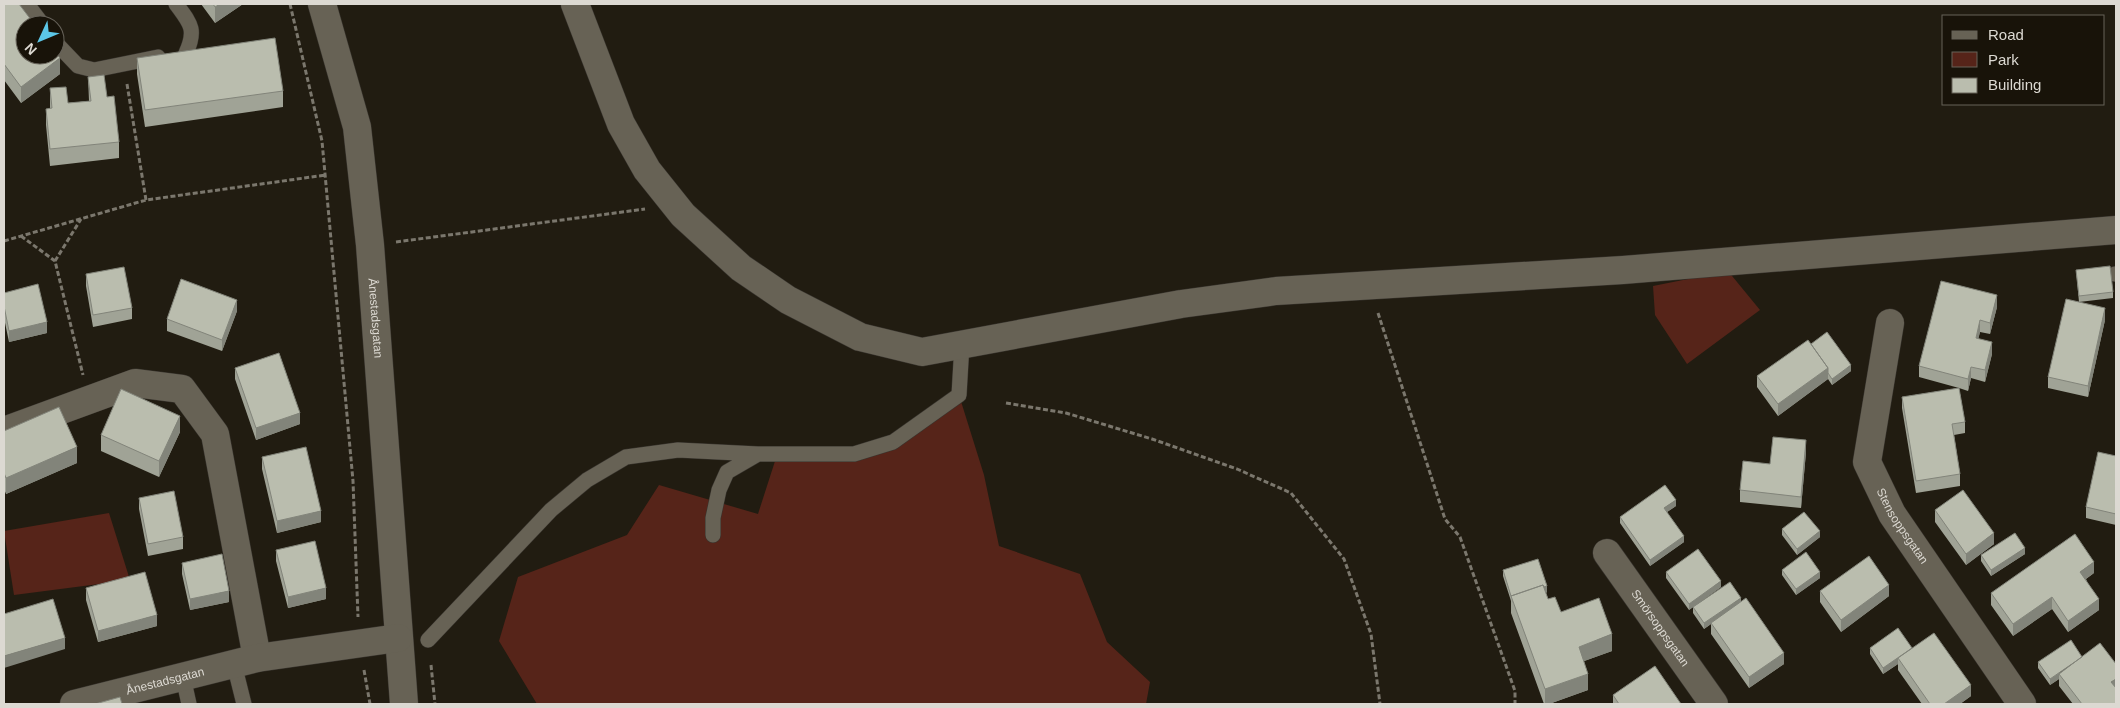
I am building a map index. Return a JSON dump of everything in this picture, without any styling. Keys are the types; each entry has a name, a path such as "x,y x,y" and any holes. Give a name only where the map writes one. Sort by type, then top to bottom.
{"street":[{"name":"Ånestadsgatan","path":"322,4 357,127 370,245 404,704"},
{"path":"575,4 621,124 647,170 683,215 741,268 788,300 860,337 922,352 1181,304 1276,291 1623,270 2116,230"},
{"name":"Stensoppsgatan","path":"1890,323 1867,462 1892,514 2022,704"},
{"path":"4,431 135,383 182,389 215,434 245,661"},
{"name":"Smörsoppsgatan","path":"1607,553 1714,704"},
{"name":"Ånestadsgatan","path":"74,704 245,661 398,638"}],"lane":[{"path":"27,4 35,15"},
{"path":"176,4 191,25 193,39 186,53"},
{"path":"65,52 78,66 94,70 124,62 203,50"},
{"path":"428,640 551,510 587,480 626,457 678,450 758,454 854,454 893,442 959,395 962,344"},
{"path":"713,535 713,518 719,490 727,472 758,454"},
{"path":"244,704 245,661"},
{"path":"183,677 190,704"}],"path":[{"path":"290,4 322,141 326,175 353,481 359,643 370,704"},
{"path":"124,62 146,200"},
{"path":"4,241 146,200 326,175"},
{"path":"370,245 675,205"},
{"path":"55,261 81,218"},
{"path":"21,236 55,261 89,400"},
{"path":"1369,285 1446,519 1460,537 1515,691 1515,704"},
{"path":"1006,403 1066,413 1152,439 1236,469 1291,494 1344,559 1371,634 1380,704"},
{"path":"428,640 435,704"}],"green space":[{"path":"1728,271 1760,310 1687,364 1655,315 1653,286"},
{"path":"959,395 984,475 999,546 1080,574 1107,642 1150,682 1146,704 537,704 499,641 518,577 627,535 659,485 758,514 776,458 876,454"},
{"path":"109,513 130,580 14,595 4,531"}],"building":[{"path":"4,4 19,4 27,15 15,15 15,65 51,65 21,87 4,64"},
{"path":"275,38 283,91 145,110 137,58"},
{"path":"104,75 107,97 114,96 119,142 50,149 46,109 52,108 50,88 66,87 68,103 91,101 88,77"},
{"path":"2110,266 2113,292 2079,296 2076,270"},
{"path":"124,267 132,308 93,315 86,274"},
{"path":"181,279 237,300 222,340 167,319"},
{"path":"1941,281 1997,295 1990,323 1980,320 1976,338 1992,342 1985,370 1971,367 1968,379 1919,366"},
{"path":"38,284 47,322 9,331 4,306 4,293"},
{"path":"2066,299 2105,308 2088,386 2048,377"},
{"path":"1827,332 1851,365 1832,379 1828,373 1828,368 1811,344"},
{"path":"1808,340 1828,368 1778,404 1757,376"},
{"path":"279,353 300,413 256,428 235,368"},
{"path":"1959,388 1965,422 1952,424 1960,474 1916,481 1902,397"},
{"path":"121,389 180,416 159,461 101,435"},
{"path":"59,407 77,447 6,478 4,473 4,431"},
{"path":"1773,437 1806,440 1801,497 1740,490 1743,461 1770,464"},
{"path":"306,447 321,511 277,521 262,457"},
{"path":"2098,452 2116,456 2116,514 2086,507"},
{"path":"1665,485 1676,500 1664,508 1684,536 1650,560 1620,517"},
{"path":"1963,490 1994,533 1966,554 1935,510"},
{"path":"174,491 183,537 148,544 139,498"},
{"path":"1804,512 1820,531 1797,549 1782,529"},
{"path":"2015,533 2025,548 1991,570 1981,555"},
{"path":"2075,534 2094,562 2080,572 2099,599 2068,621 2052,597 2013,624 1991,593"},
{"path":"315,541 326,588 288,597 276,550"},
{"path":"1698,549 1721,581 1689,604 1666,572"},
{"path":"1806,552 1820,572 1796,589 1782,570"},
{"path":"222,554 229,591 190,599 182,563"},
{"path":"1869,556 1889,585 1841,620 1820,591"},
{"path":"1538,559 1547,586 1544,587 1543,585 1511,596 1503,570"},
{"path":"145,572 157,615 98,631 86,588"},
{"path":"1730,582 1741,598 1704,623 1693,607"},
{"path":"1543,585 1548,599 1555,597 1561,612 1599,598 1612,634 1579,647 1588,674 1545,689 1511,596"},
{"path":"1746,598 1784,653 1749,677 1711,623"},
{"path":"53,599 65,638 4,656 4,614"},
{"path":"1898,628 1912,648 1883,668 1870,648"},
{"path":"1934,633 1971,685 1944,704 1930,704 1898,658"},
{"path":"2071,640 2082,657 2050,679 2038,662"},
{"path":"2100,643 2116,664 2116,679 2111,682 2116,688 2116,703 2082,704 2059,674"},
{"path":"1655,666 1681,704 1619,704 1613,695"},
{"path":"120,697 122,704 95,704"}]}
